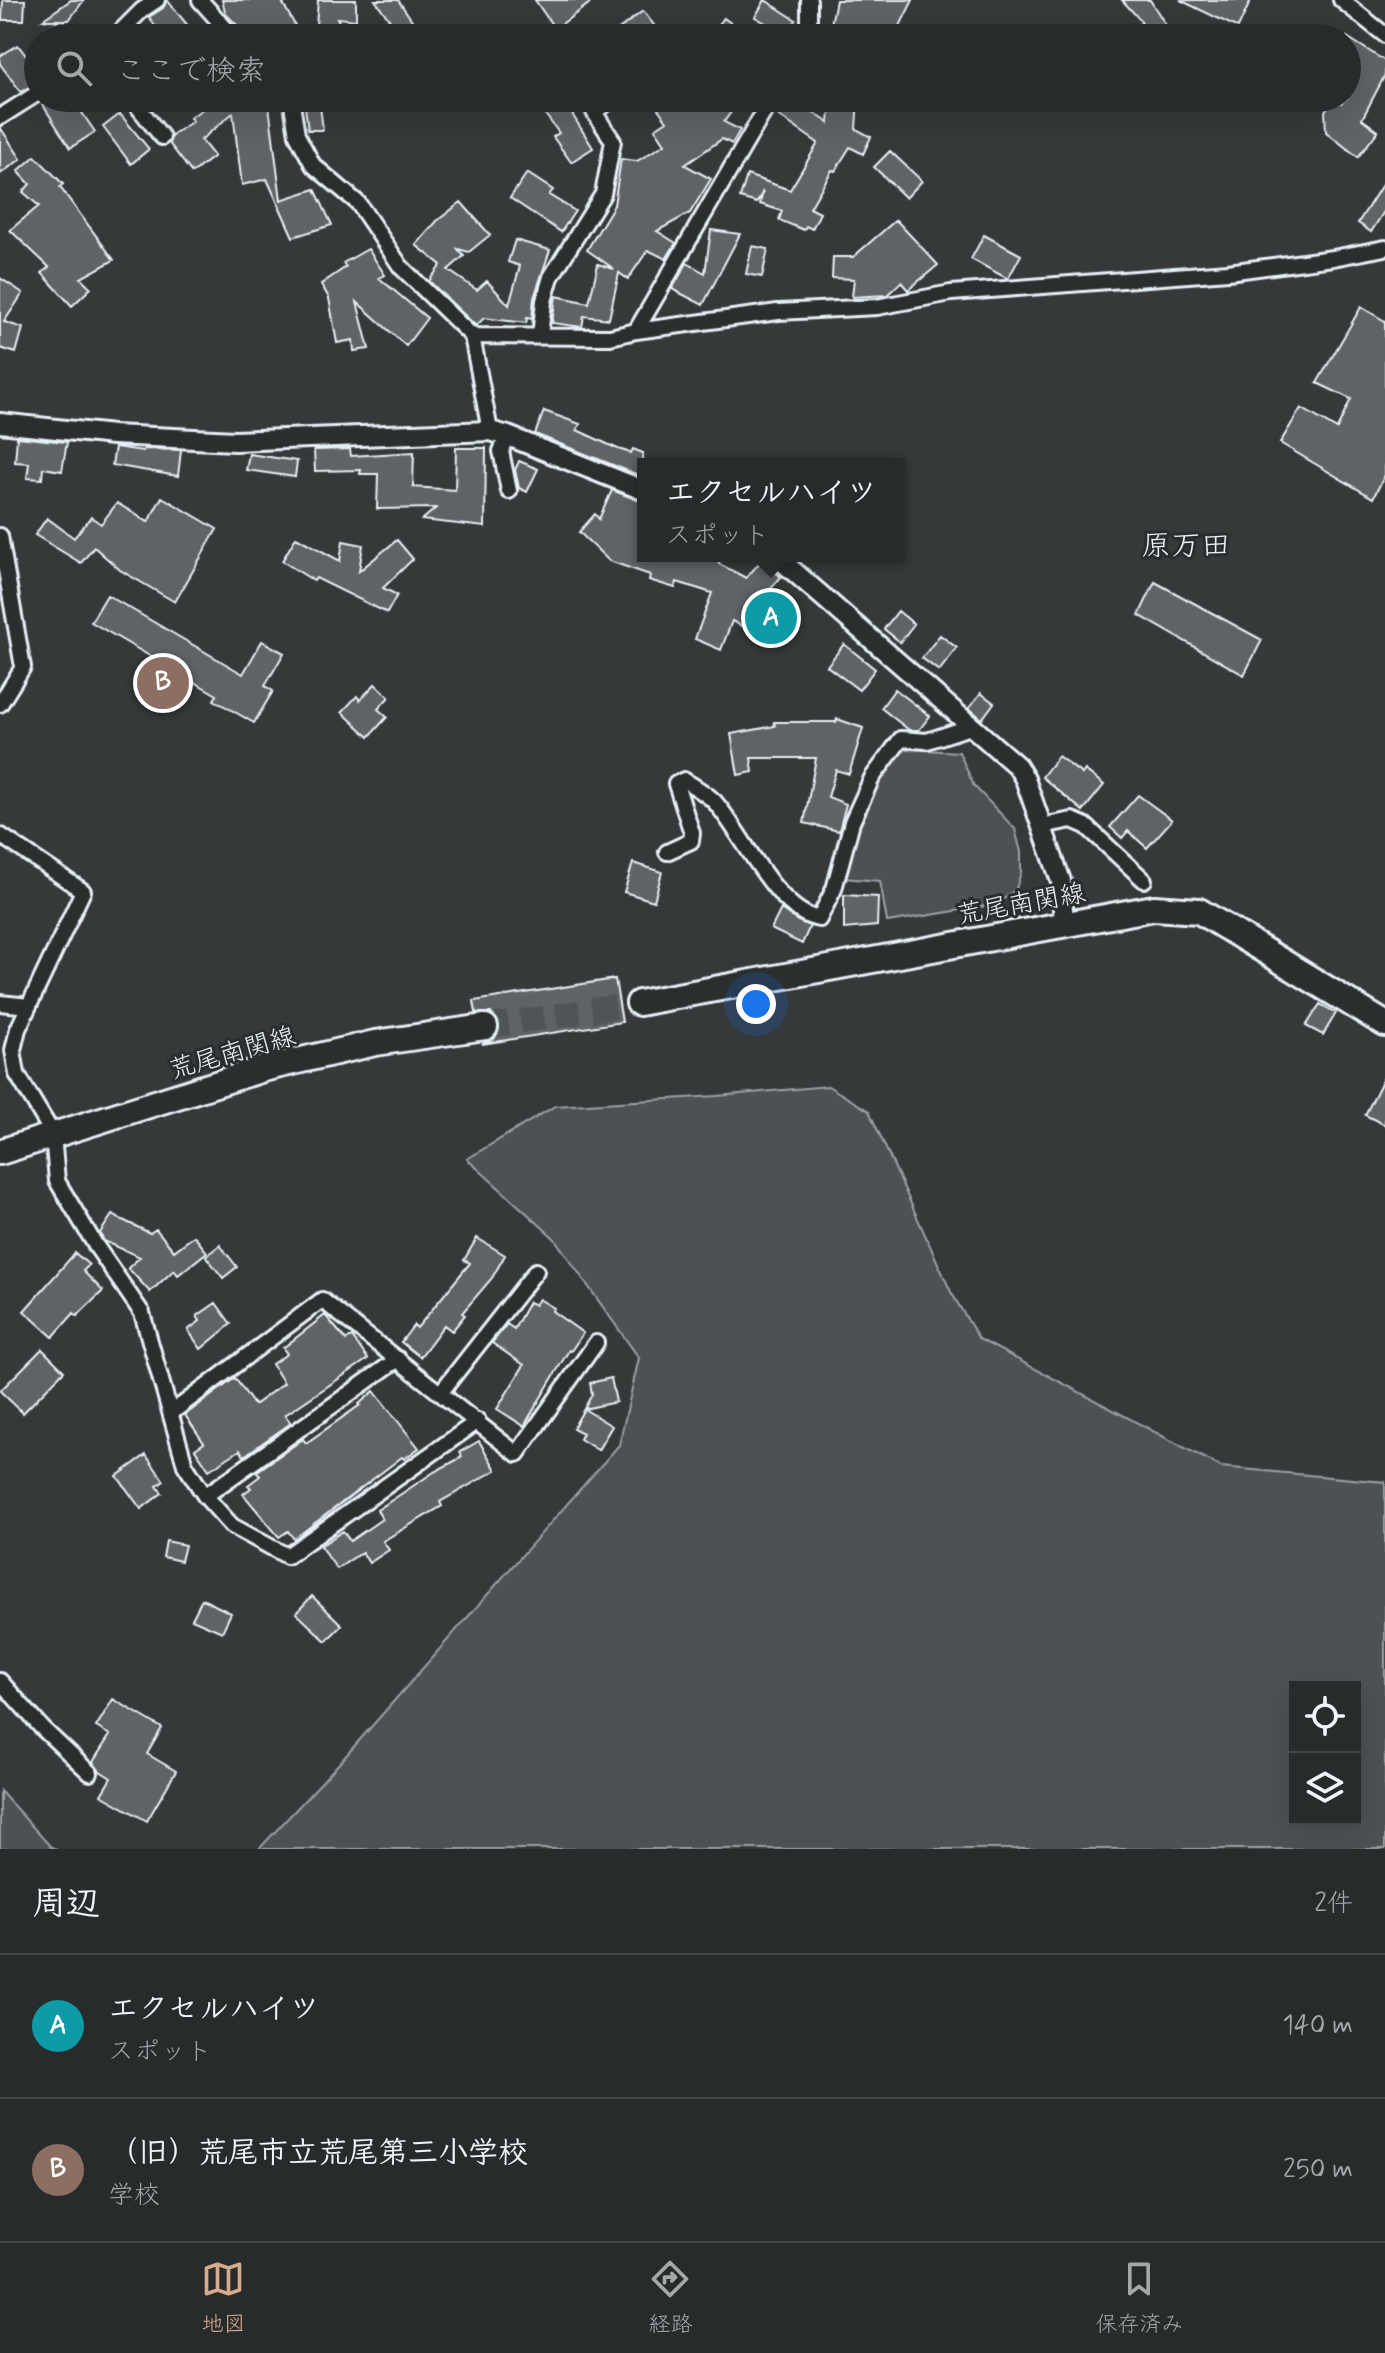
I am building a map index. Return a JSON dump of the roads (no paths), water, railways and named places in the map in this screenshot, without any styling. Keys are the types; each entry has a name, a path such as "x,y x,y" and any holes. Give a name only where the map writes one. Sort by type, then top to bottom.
{"main road":[{"name":"荒尾南関線","path":"639,1003 1154,908 1199,911 1385,1024"},
{"name":"荒尾南関線","path":"0,1152 263,1069 375,1043 485,1027"}],"street":[{"path":"128,0 142,10"},
{"path":"128,24 157,0"},
{"path":"200,0 221,24"},
{"path":"809,0 809,24"},
{"path":"1341,0 1385,35"},
{"path":"0,117 24,102"},
{"path":"142,112 162,137"},
{"path":"293,112 297,135 313,165 358,203 401,267 473,343 485,400 499,434 509,491"},
{"path":"540,336 544,301 551,277 603,194 613,141 594,112"},
{"path":"636,331 764,112"},
{"path":"473,343 540,336 610,337 778,312 877,307 951,293 1228,272 1385,248"},
{"path":"0,423 113,435 235,441 499,434 637,488"},
{"path":"0,536 23,667 0,704"},
{"path":"783,562 1017,766 1061,881 1064,923"},
{"path":"667,852 691,841 692,833 676,784 684,780 713,800 787,903 808,917 819,919 834,889 852,822 872,778 901,739 927,741 973,726"},
{"path":"1042,826 1072,820 1086,826 1144,880"},
{"path":"0,835 83,891 29,1006 13,1050 17,1074 53,1134 57,1181 96,1246 142,1313 185,1465 205,1496 232,1526 287,1556 478,1421"},
{"path":"0,1003 29,1006"},
{"path":"441,1392 536,1271"},
{"path":"171,1413 322,1300 517,1454 596,1343"},
{"path":"205,1496 398,1359"},
{"path":"0,1681 42,1728 90,1773"}],"tunnel":[{"path":"485,1027 639,1003"}],"place":[{"name":"エクセルハイツ","path":"771,618"},
{"name":"（旧）荒尾市立荒尾第三小学校","path":"163,683"}],"district":[{"name":"原万田","path":"1186,545"}]}
